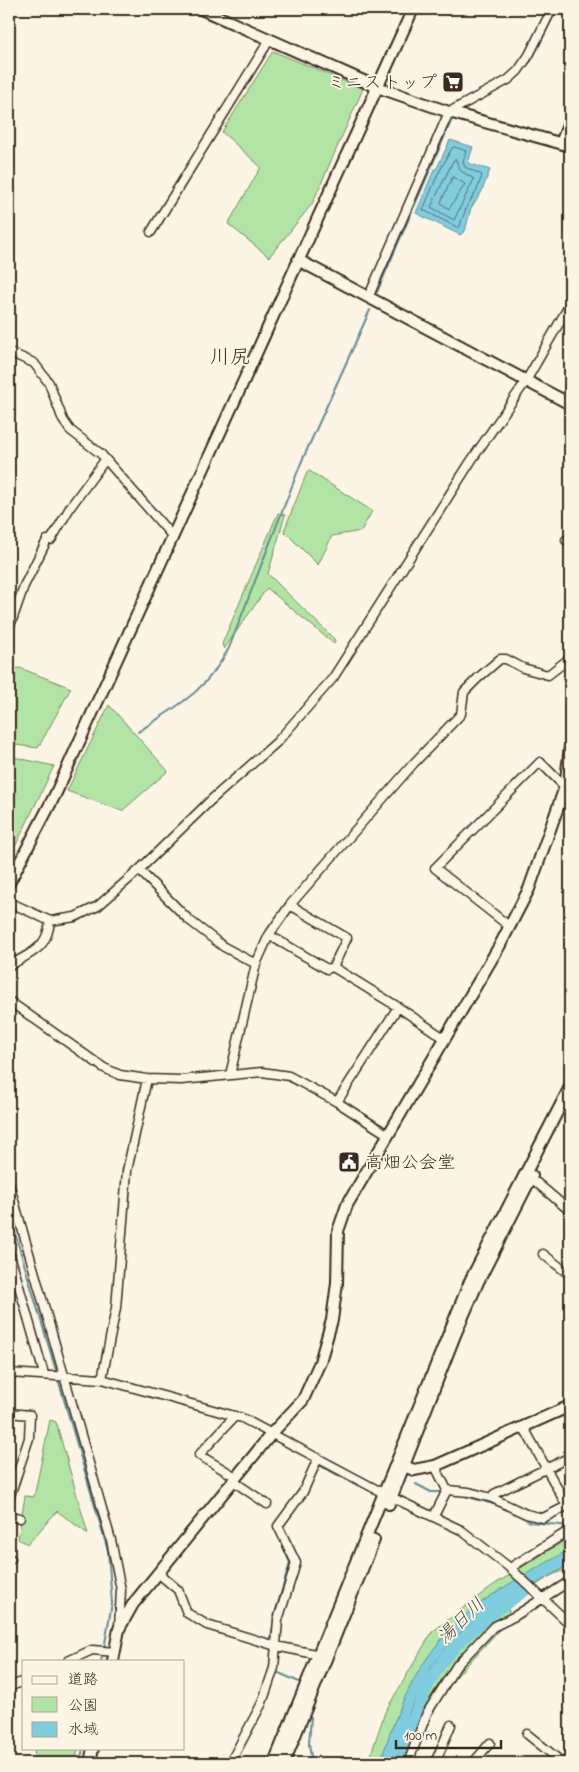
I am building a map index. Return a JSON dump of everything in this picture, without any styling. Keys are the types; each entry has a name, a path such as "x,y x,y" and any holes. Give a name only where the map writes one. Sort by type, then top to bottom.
{"street":[{"path":"201,9 377,87 449,112 565,144 570,120"},
{"path":"9,883 55,794 413,9"},
{"path":"368,298 449,112 508,80 518,71 529,56 552,9"},
{"path":"151,232 270,39"},
{"path":"298,260 570,404"},
{"path":"9,902 50,921 76,917 98,906 139,870 211,800 277,742 333,678 471,461 526,381 570,304"},
{"path":"562,321 570,326"},
{"path":"9,352 34,363 49,383 63,420 70,430 101,454 173,537"},
{"path":"9,629 24,586 46,540 51,540 72,506 105,460"},
{"path":"230,1075 256,964 269,935 290,905 414,763 461,714 464,692 478,678 500,659 506,659 523,668 548,676 570,658"},
{"path":"119,1629 133,1604 272,1433 303,1400 312,1384 332,1320 337,1283 338,1231 352,1193 444,1038 529,889 565,787 570,755"},
{"path":"509,926 435,868 540,762 565,787"},
{"path":"139,870 189,920 224,947 256,964"},
{"path":"269,935 327,969 333,967 346,938 290,905"},
{"path":"9,966 43,945 49,937 50,921"},
{"path":"333,967 444,1038"},
{"path":"9,1001 104,1068 120,1075 147,1079 181,1080 262,1072 289,1076 337,1102 387,1134"},
{"path":"337,1102 398,1007"},
{"path":"102,1379 116,1308 127,1171 147,1079"},
{"path":"284,1763 388,1495 447,1334 471,1279 570,1086"},
{"path":"274,1763 388,1495 404,1466 478,1282 570,1102"},
{"path":"9,1183 111,1540 121,1590 119,1629 112,1655 99,1650 92,1650 70,1660"},
{"path":"537,1183 570,1211"},
{"path":"9,1251 13,1280 47,1374"},
{"path":"543,1254 570,1275"},
{"path":"9,1373 102,1379 234,1416 272,1433 388,1495 461,1530 511,1569 570,1624"},
{"path":"404,1466 414,1470 434,1466 570,1406"},
{"path":"9,1413 30,1415 29,1438 9,1499"},
{"path":"234,1416 199,1455 267,1504"},
{"path":"447,1490 469,1492 492,1498 526,1514 543,1518 568,1505 546,1470 523,1426"},
{"path":"492,1498 494,1494 570,1457"},
{"path":"230,1763 262,1703 274,1668 278,1620 296,1563 280,1530 303,1492 318,1458"},
{"path":"434,1466 447,1490"},
{"path":"434,1516 447,1490"},
{"path":"9,1516 20,1518"},
{"path":"511,1569 570,1530"},
{"path":"158,1573 178,1590 187,1613 207,1625 276,1646 320,1655"},
{"path":"408,1763 427,1712 457,1665 493,1627 570,1581"},
{"path":"9,1687 22,1682"},
{"path":"435,1763 451,1725"},
{"path":"528,1734 564,1763"},
{"path":"473,1763 490,1744"},
{"path":"90,1763 93,1750"}],"green space":[{"path":"273,51 363,89 312,204 269,257 228,224 261,167 222,132"},
{"path":"308,470 372,511 361,531 332,536 318,565 284,531"},
{"path":"278,513 285,515 268,574 335,640 334,644 267,588 224,649 222,644"},
{"path":"20,668 71,688 38,748 9,744 9,669"},
{"path":"109,705 168,771 122,811 67,791"},
{"path":"9,756 54,766 16,845 9,842"},
{"path":"50,1420 56,1422 88,1534 57,1511 28,1544 18,1539 25,1496 34,1497"},
{"path":"570,1537 570,1568 552,1575 506,1604 511,1617 444,1690 413,1750 409,1763 368,1763 385,1712 432,1632 492,1586"},
{"path":"34,1750 78,1750 75,1763 35,1763"}],"water":[{"path":"450,140 473,147 468,163 490,170 481,193 471,208 465,231 460,235 416,213 434,170 437,168"},
{"path":"570,1549 570,1564 474,1621 453,1639 432,1666 410,1710 395,1763 380,1763 394,1723 411,1685 421,1667 446,1634 486,1599"}],"waterway":[{"path":"525,67 531,61 557,9"},
{"path":"377,292 452,119"},
{"path":"138,732 190,697 210,676 229,648 301,463 370,310"},
{"path":"9,1213 57,1374"},
{"path":"58,1379 108,1551 112,1603 104,1649"},
{"path":"319,1465 359,1486"},
{"path":"416,1484 431,1492 441,1492"},
{"path":"462,1495 500,1506"},
{"path":"518,1514 530,1522 570,1526"},
{"path":"271,1638 275,1613 290,1563 279,1536"},
{"name":"湯日川","path":"396,1763 420,1702 435,1672 463,1638 530,1587"},
{"path":"101,1660 103,1653"},
{"path":"270,1669 271,1653"},
{"path":"279,1673 299,1682"},
{"path":"311,1717 309,1744 312,1763"},
{"path":"80,1763 83,1750"}],"place":[{"name":"ミニストップ","path":"453,82"},
{"name":"高畑公会堂","path":"349,1162"}],"district":[{"name":"川尻","path":"230,356"}]}
